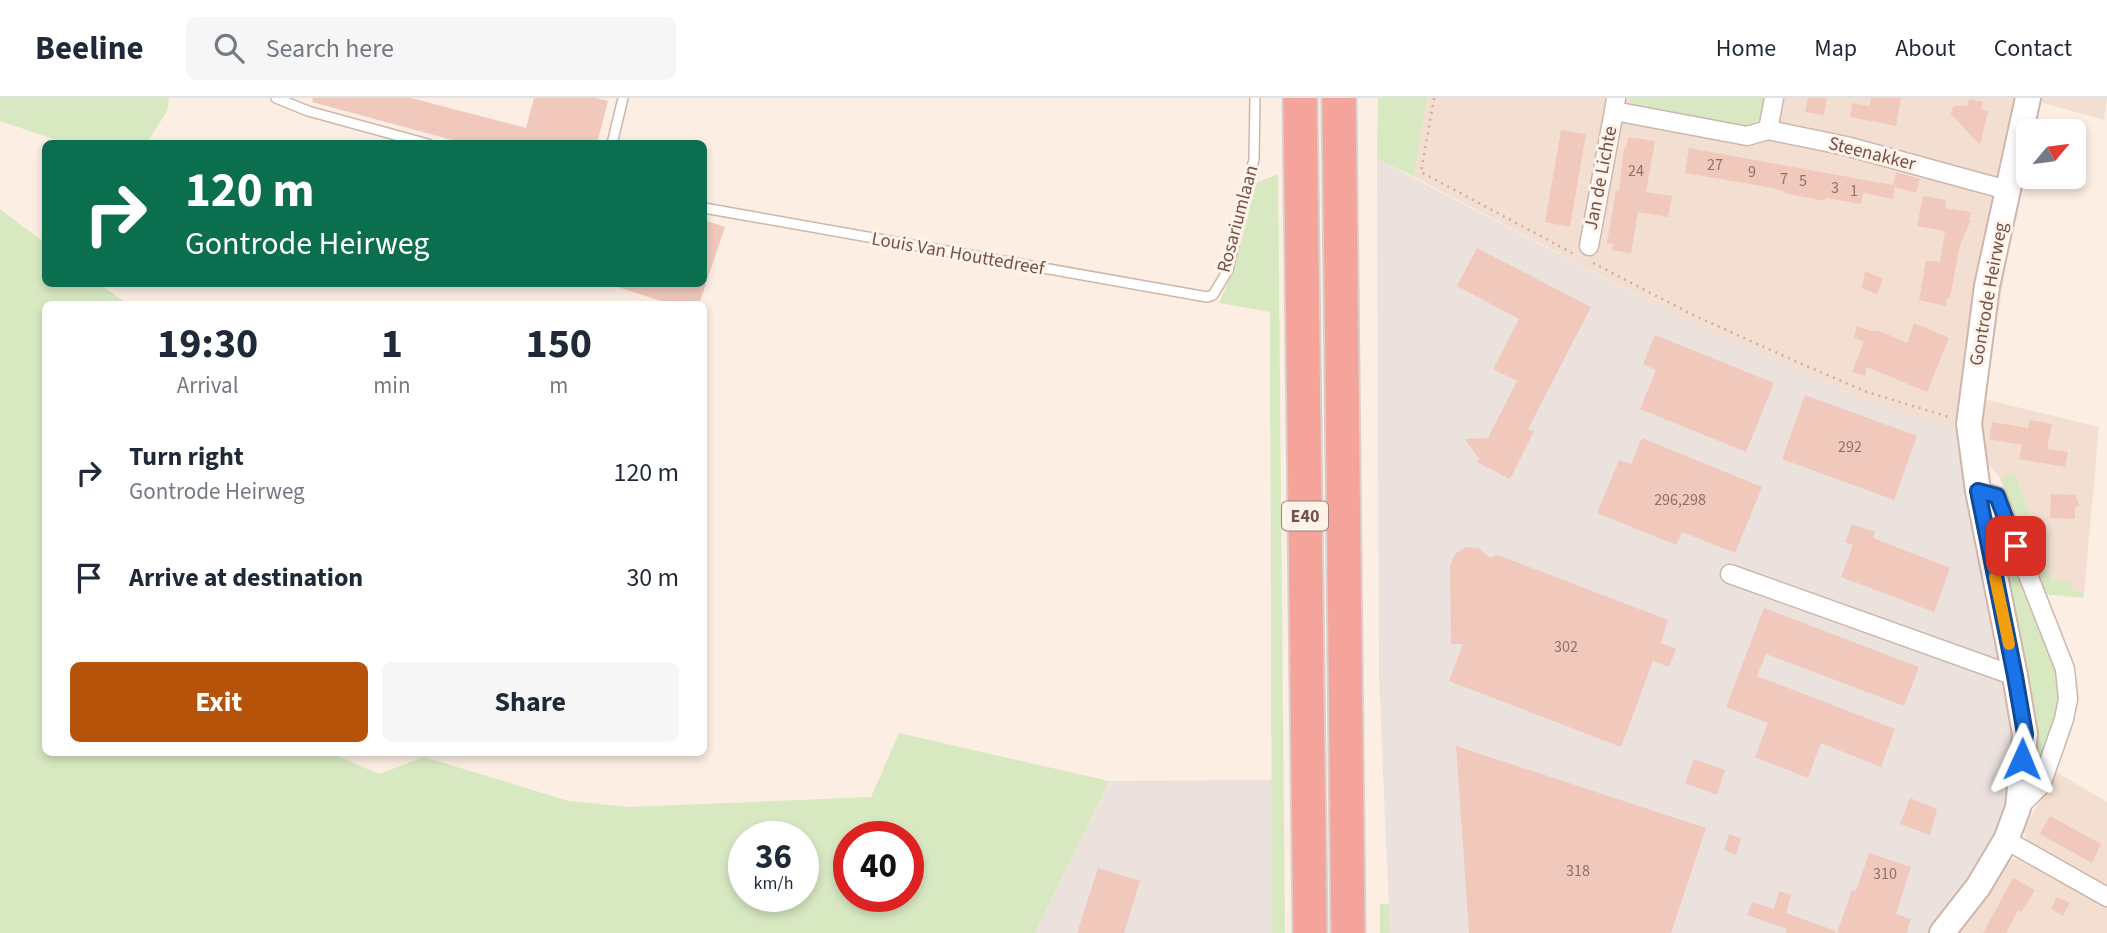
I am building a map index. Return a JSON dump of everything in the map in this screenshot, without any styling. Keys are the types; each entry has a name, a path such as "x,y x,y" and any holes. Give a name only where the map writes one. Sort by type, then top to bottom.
{"highway":[{"name":"E40","path":"1300,98 1310,933"},
{"name":"E40","path":"1339,98 1348,933"}],"street":[{"path":"1768,130 1774,98"},
{"name":"Gontrode Heirweg","path":"1942,933 1978,887 2006,840 2018,808 2025,734 1978,491 1969,424 1987,286 2028,98"},
{"name":"Jan de Lichte","path":"1583,253 1615,104 1748,136 1768,130"},
{"name":"Steenakker","path":"1768,130 1846,146 2007,190"},
{"name":"Gontrode Heirweg","path":"1978,491 1997,496 2065,669 2068,699 2064,719 2041,785 2018,808"},
{"path":"1730,574 2015,676"},
{"path":"2006,840 2107,897"}],"lane":[{"path":"276,98 308,111 413,140"},
{"path":"613,140 623,98"},
{"name":"Rosariumlaan","path":"1213,295 1228,270 1254,159 1255,98"},
{"name":"Louis Van Houttedreef","path":"707,209 1206,297 1213,295"}],"path":[{"path":"1434,98 1422,172 1583,253 1693,315 1867,391 1969,424"}],"shaded area":[{"path":"1427,98 2107,98 2104,120 2040,102 2036,119 2016,119 2016,189 2019,189 1984,399 2099,427 2084,593 2072,589 2071,581 2052,580 2015,474 2000,478 1961,431 1864,399 1689,322 1414,177"},
{"path":"1377,159 1689,322 1864,399 1961,431 2009,704 2013,747 2008,803 1968,886 1931,933 1390,933 1379,677"},
{"path":"2056,772 2107,802 2107,886 2027,844 2024,829"},
{"path":"1273,780 1272,933 1035,933 1109,781"},
{"path":"2022,857 2107,904 2107,933 1948,933 1999,865"}],"green space":[{"path":"0,98 169,98 167,111 149,140 56,140 0,121"},
{"path":"1378,98 1427,98 1414,177 1377,159"},
{"path":"1629,98 1766,98 1762,123 1753,129 1635,106"},
{"path":"1278,174 1285,933 1272,933 1270,312 1219,303 1240,245 1253,184"},
{"path":"0,209 42,241 42,287 103,287 124,301 42,301 42,756 338,756 379,774 424,757 569,801 629,807 871,797 899,733 1109,781 1035,933 0,933"},
{"path":"2015,473 2052,580 2072,581 2072,589 2084,593 2083,598 2044,594 2000,478"},
{"path":"1998,518 2059,673 2059,728 2040,767 2033,765 1992,520"},
{"path":"1380,904 1389,904 1390,933 1380,933"}],"building":[{"path":"313,98 411,98 526,128 534,98 596,98 608,101 598,140 452,140 312,102"},
{"path":"1808,98 1827,98 1824,115 1805,112"},
{"path":"1871,98 1901,98 1896,126 1850,117 1852,103 1870,106"},
{"path":"1969,99 1983,102 1981,110 1988,111 1980,145 1951,114 1955,106 1968,106"},
{"path":"1561,130 1586,134 1570,227 1545,222"},
{"path":"1628,137 1655,141 1646,192 1672,196 1668,217 1638,212 1631,253 1612,250 1613,244 1607,243"},
{"path":"1689,148 1893,185 1896,172 1920,179 1916,193 1895,187 1893,199 1863,193 1861,204 1826,198 1825,201 1783,193 1773,188 1685,173"},
{"path":"1923,196 1946,200 1945,208 1971,212 1971,220 1960,245 1950,298 1947,298 1946,306 1919,300 1926,261 1940,262 1945,231 1917,226"},
{"path":"707,221 725,227 707,280"},
{"path":"1477,248 1591,307 1528,429 1534,431 1510,479 1477,462 1479,459 1465,439 1488,438 1517,381 1493,369 1519,319 1457,286"},
{"path":"1865,271 1883,279 1877,294 1862,288"},
{"path":"618,287 705,287 700,301 661,301"},
{"path":"1914,323 1949,338 1927,392 1867,367 1865,376 1852,372 1864,342 1854,337 1857,326 1880,331 1907,343"},
{"path":"1655,335 1774,383 1746,452 1640,409 1656,370 1643,364"},
{"path":"1805,395 1917,436 1894,500 1782,459"},
{"path":"2030,420 2052,424 2047,449 2068,452 2065,467 2019,459 2022,445 1989,439 1992,422 2028,428"},
{"path":"1642,438 1762,487 1735,553 1682,532 1676,545 1597,513 1619,460 1631,464"},
{"path":"2051,494 2075,495 2080,506 2075,508 2075,519 2050,518"},
{"path":"1852,524 1875,532 1873,538 1950,568 1934,612 1841,577 1853,545 1845,542"},
{"path":"1466,547 1479,548 1490,558 1498,555 1668,620 1661,643 1676,649 1669,667 1653,661 1621,747 1449,681 1463,644 1451,644 1450,566 1455,554"},
{"path":"1764,608 1919,667 1904,706 1766,654 1757,676 1895,729 1881,767 1821,743 1808,778 1755,757 1768,723 1726,707"},
{"path":"1456,746 1706,828 1671,933 1469,933"},
{"path":"1694,759 1725,770 1717,795 1685,783"},
{"path":"1910,798 1937,809 1930,835 1900,824"},
{"path":"2050,816 2101,844 2092,863 2040,834"},
{"path":"1729,834 1741,838 1736,855 1724,850"},
{"path":"1869,853 1911,867 1896,914 1911,919 1906,933 1837,933"},
{"path":"1098,868 1140,881 1124,933 1077,933"},
{"path":"2013,878 2035,890 2021,912 2018,910 2006,933 1983,933"},
{"path":"1779,891 1791,895 1786,913 1836,931 1835,933 1786,933 1787,929 1747,915 1752,902 1774,909"},
{"path":"2057,897 2070,903 2063,916 2051,909"}],"slow traffic":[{"path":"1995,577 2009,644"}],"route":[{"path":"2016,546 1997,496 1978,491 2025,734 2022,759"}]}
